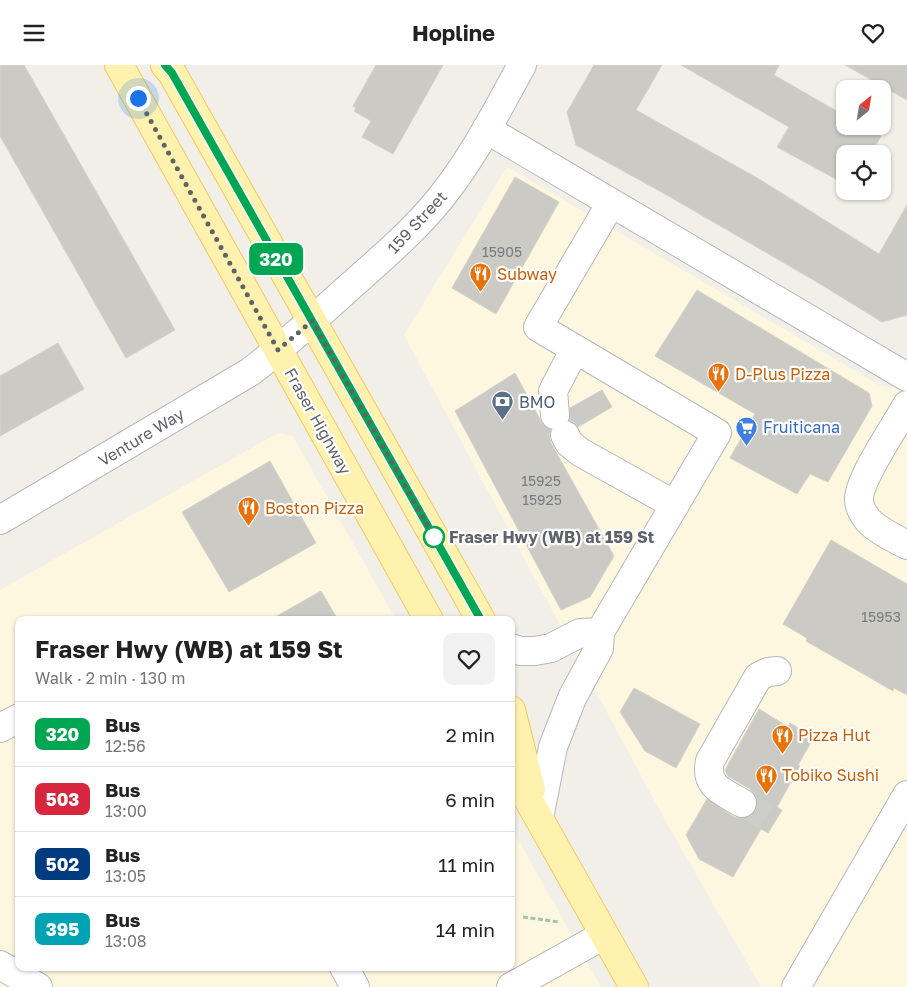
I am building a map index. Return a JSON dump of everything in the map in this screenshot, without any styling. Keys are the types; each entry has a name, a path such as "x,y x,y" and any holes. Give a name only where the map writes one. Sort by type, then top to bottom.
{"main road":[{"name":"Fraser Highway","path":"120,65 427,616"},
{"path":"165,65 172,73 479,616"},
{"path":"515,725 539,818"},
{"path":"515,776 634,987"},
{"path":"604,935 652,987"}],"street":[{"name":"159 Street","path":"278,350 389,252 422,219 451,185 486,129 522,65"},
{"path":"486,129 907,377"},
{"path":"539,818 553,747 572,698 599,649 600,632 717,433 538,327 611,203"},
{"path":"575,349 553,391 560,425 569,443 580,452 674,505"},
{"name":"Venture Way","path":"0,520 236,380 278,350"},
{"path":"907,405 867,474 860,492 859,501 863,513 868,520 879,529 907,545"},
{"path":"515,649 535,651 551,648 580,633 600,632"},
{"path":"742,803 715,787 708,771 710,761 758,677 768,672 777,671"},
{"path":"0,728 15,720"},
{"path":"796,987 907,795"},
{"path":"511,987 604,935"},
{"path":"0,965 38,987"},
{"path":"346,971 355,987"}],"path":[{"path":"523,917 559,922"}],"shaded area":[{"path":"507,167 881,386 907,389 907,987 761,987 666,822 404,335"},
{"path":"278,433 293,436 394,616 15,616 15,971 515,971 515,834 601,987 0,987 0,590"}],"building":[{"path":"0,65 24,65 175,330 126,358 0,136"},
{"path":"376,65 443,65 393,154 362,137 371,121 354,111 356,108 353,106"},
{"path":"594,65 662,65 636,110 759,179 879,254 907,205 907,315 882,322 665,194 576,145 567,112"},
{"path":"681,65 779,65 774,75 836,111 836,135 881,136 876,145 836,145 836,179 777,147 789,127"},
{"path":"845,65 907,65 907,100 891,91 891,80 872,80"},
{"path":"515,177 559,202 496,314 452,288"},
{"path":"697,290 869,393 872,406 828,482 810,474 797,494 730,458 755,414 655,356"},
{"path":"58,343 84,389 0,436 0,376"},
{"path":"515,373 542,423 551,430 549,435 551,443 614,556 590,597 561,610 455,411"},
{"path":"602,390 612,407 578,427 569,420 570,408"},
{"name":"Boston Pizza","path":"270,461 316,543 229,592 182,512"},
{"path":"831,540 907,584 907,695 894,688 893,691 806,641 807,638 783,624"},
{"path":"321,591 336,616 277,616"},
{"path":"634,688 700,724 676,768 645,751 620,712"},
{"path":"759,709 788,727 790,723 814,737 777,807 782,810 768,833 761,829 733,877 699,859 686,835 707,799 734,817 742,819 749,817 755,811 758,802 755,795 750,789 728,776 725,770"}],"tunnel":[{"path":"742,803 774,822"}],"bus line":[{"name":"320","path":"165,65 172,73 479,616"}],"place":[{"name":"Subway","path":"481,293"},
{"name":"D-Plus Pizza","path":"719,393"},
{"name":"BMO","path":"503,421"},
{"name":"Fruiticana","path":"747,446"},
{"name":"Boston Pizza","path":"249,527"},
{"name":"Fraser Hwy (WB) at 159 St","path":"434,537"},
{"name":"Pizza Hut","path":"782,754"},
{"name":"Tobiko Sushi","path":"766,794"}],"route":[{"path":"138,98 278,350 312,321 434,537"}]}
